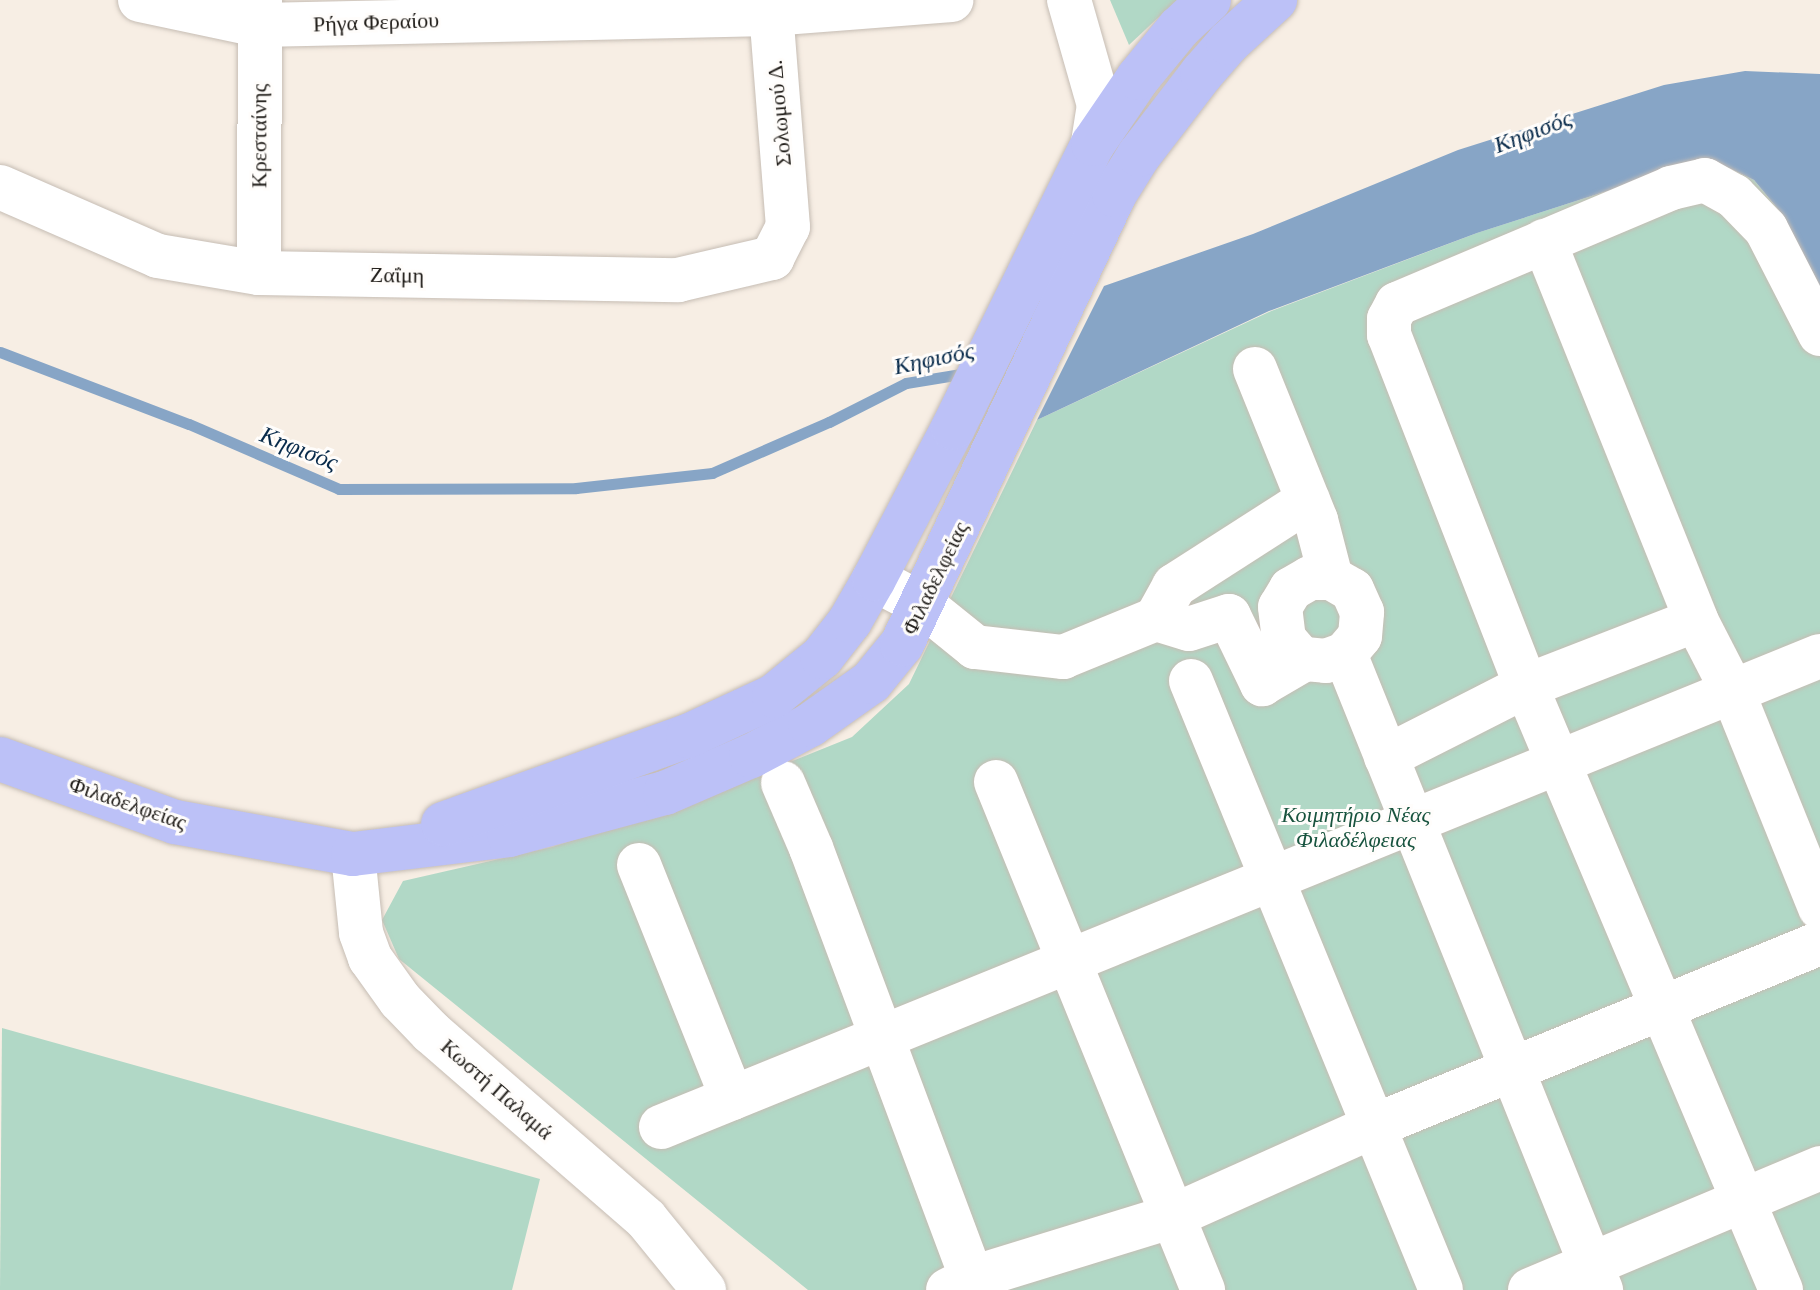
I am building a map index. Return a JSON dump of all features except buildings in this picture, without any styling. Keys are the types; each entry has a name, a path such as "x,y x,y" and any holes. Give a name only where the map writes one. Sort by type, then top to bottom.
{"main road":[{"name":"Φιλαδελφείας","path":"0,759 175,822 353,854 509,835 665,793 751,756 842,705 887,665 923,605 997,445 1074,228 1093,144 1138,78 1179,28 1209,0"},
{"name":"Φιλαδελφείας","path":"353,854 688,736 764,701 800,678 822,657 850,621 953,428 1074,228 1139,155 1202,73 1275,0"}],"street":[{"name":"Ρήγα Φεραίου","path":"140,0 259,13 770,7 951,0"},
{"path":"1069,0 1099,105 1093,144"},
{"name":"Σολωμού Δ.","path":"770,7 788,227"},
{"name":"Κρεσταίνης","path":"259,13 259,273"},
{"path":"1781,1290 1526,686 1389,335 1389,319 1397,304 1671,188 1705,180 1734,196 1766,229 1820,334"},
{"name":"Ζαΐμη","path":"0,187 158,256 259,273 678,280 772,258 788,227"},
{"path":"1544,241 1696,620 1732,690 1820,908"},
{"path":"1255,369 1308,500 1331,578"},
{"path":"1156,619 1174,586 1308,500"},
{"path":"874,579 923,605 975,647 1063,657 1156,619 1189,629 1229,616 1262,684 1302,660 1326,661 1345,654 1360,636 1362,612 1352,590 1331,578 1310,578 1291,589 1280,607 1284,639 1302,660"},
{"path":"1386,757 1526,686 1696,620"},
{"path":"1345,654 1510,1072 1596,1277"},
{"path":"661,1127 1820,656"},
{"path":"1191,681 1441,1290"},
{"path":"996,782 1203,1290"},
{"path":"783,783 882,1036 960,1284 1173,1216 1374,1126 1664,1010 1820,943"},
{"name":"Κωστή Παλαμά","path":"353,854 361,933 370,958 400,1000 431,1032 646,1219 704,1290"},
{"path":"639,865 732,1098"},
{"path":"1530,1290 1596,1277 1744,1200 1820,1168"}],"green space":[{"path":"1110,0 1177,0 1129,45"},
{"name":"Κοιμητήριο Νέας Φιλαδέλφειας","path":"1729,168 1754,180 1783,215 1820,287 1820,1290 808,1290 399,959 382,920 403,881 552,847 693,801 852,737 909,684 1037,420 1269,312 1477,233 1604,192 1688,172"},
{"path":"2,1028 540,1179 512,1290 0,1290"}],"water":[{"path":"1745,71 1820,74 1820,287 1783,215 1754,180 1729,168 1688,172 1604,192 1477,233 1269,311 1037,420 1104,286 1253,234 1458,150 1664,85"}],"waterway":[{"name":"Κηφισός","path":"0,352 189,424 339,489 576,488 712,473 829,422 906,383 967,373"}]}
